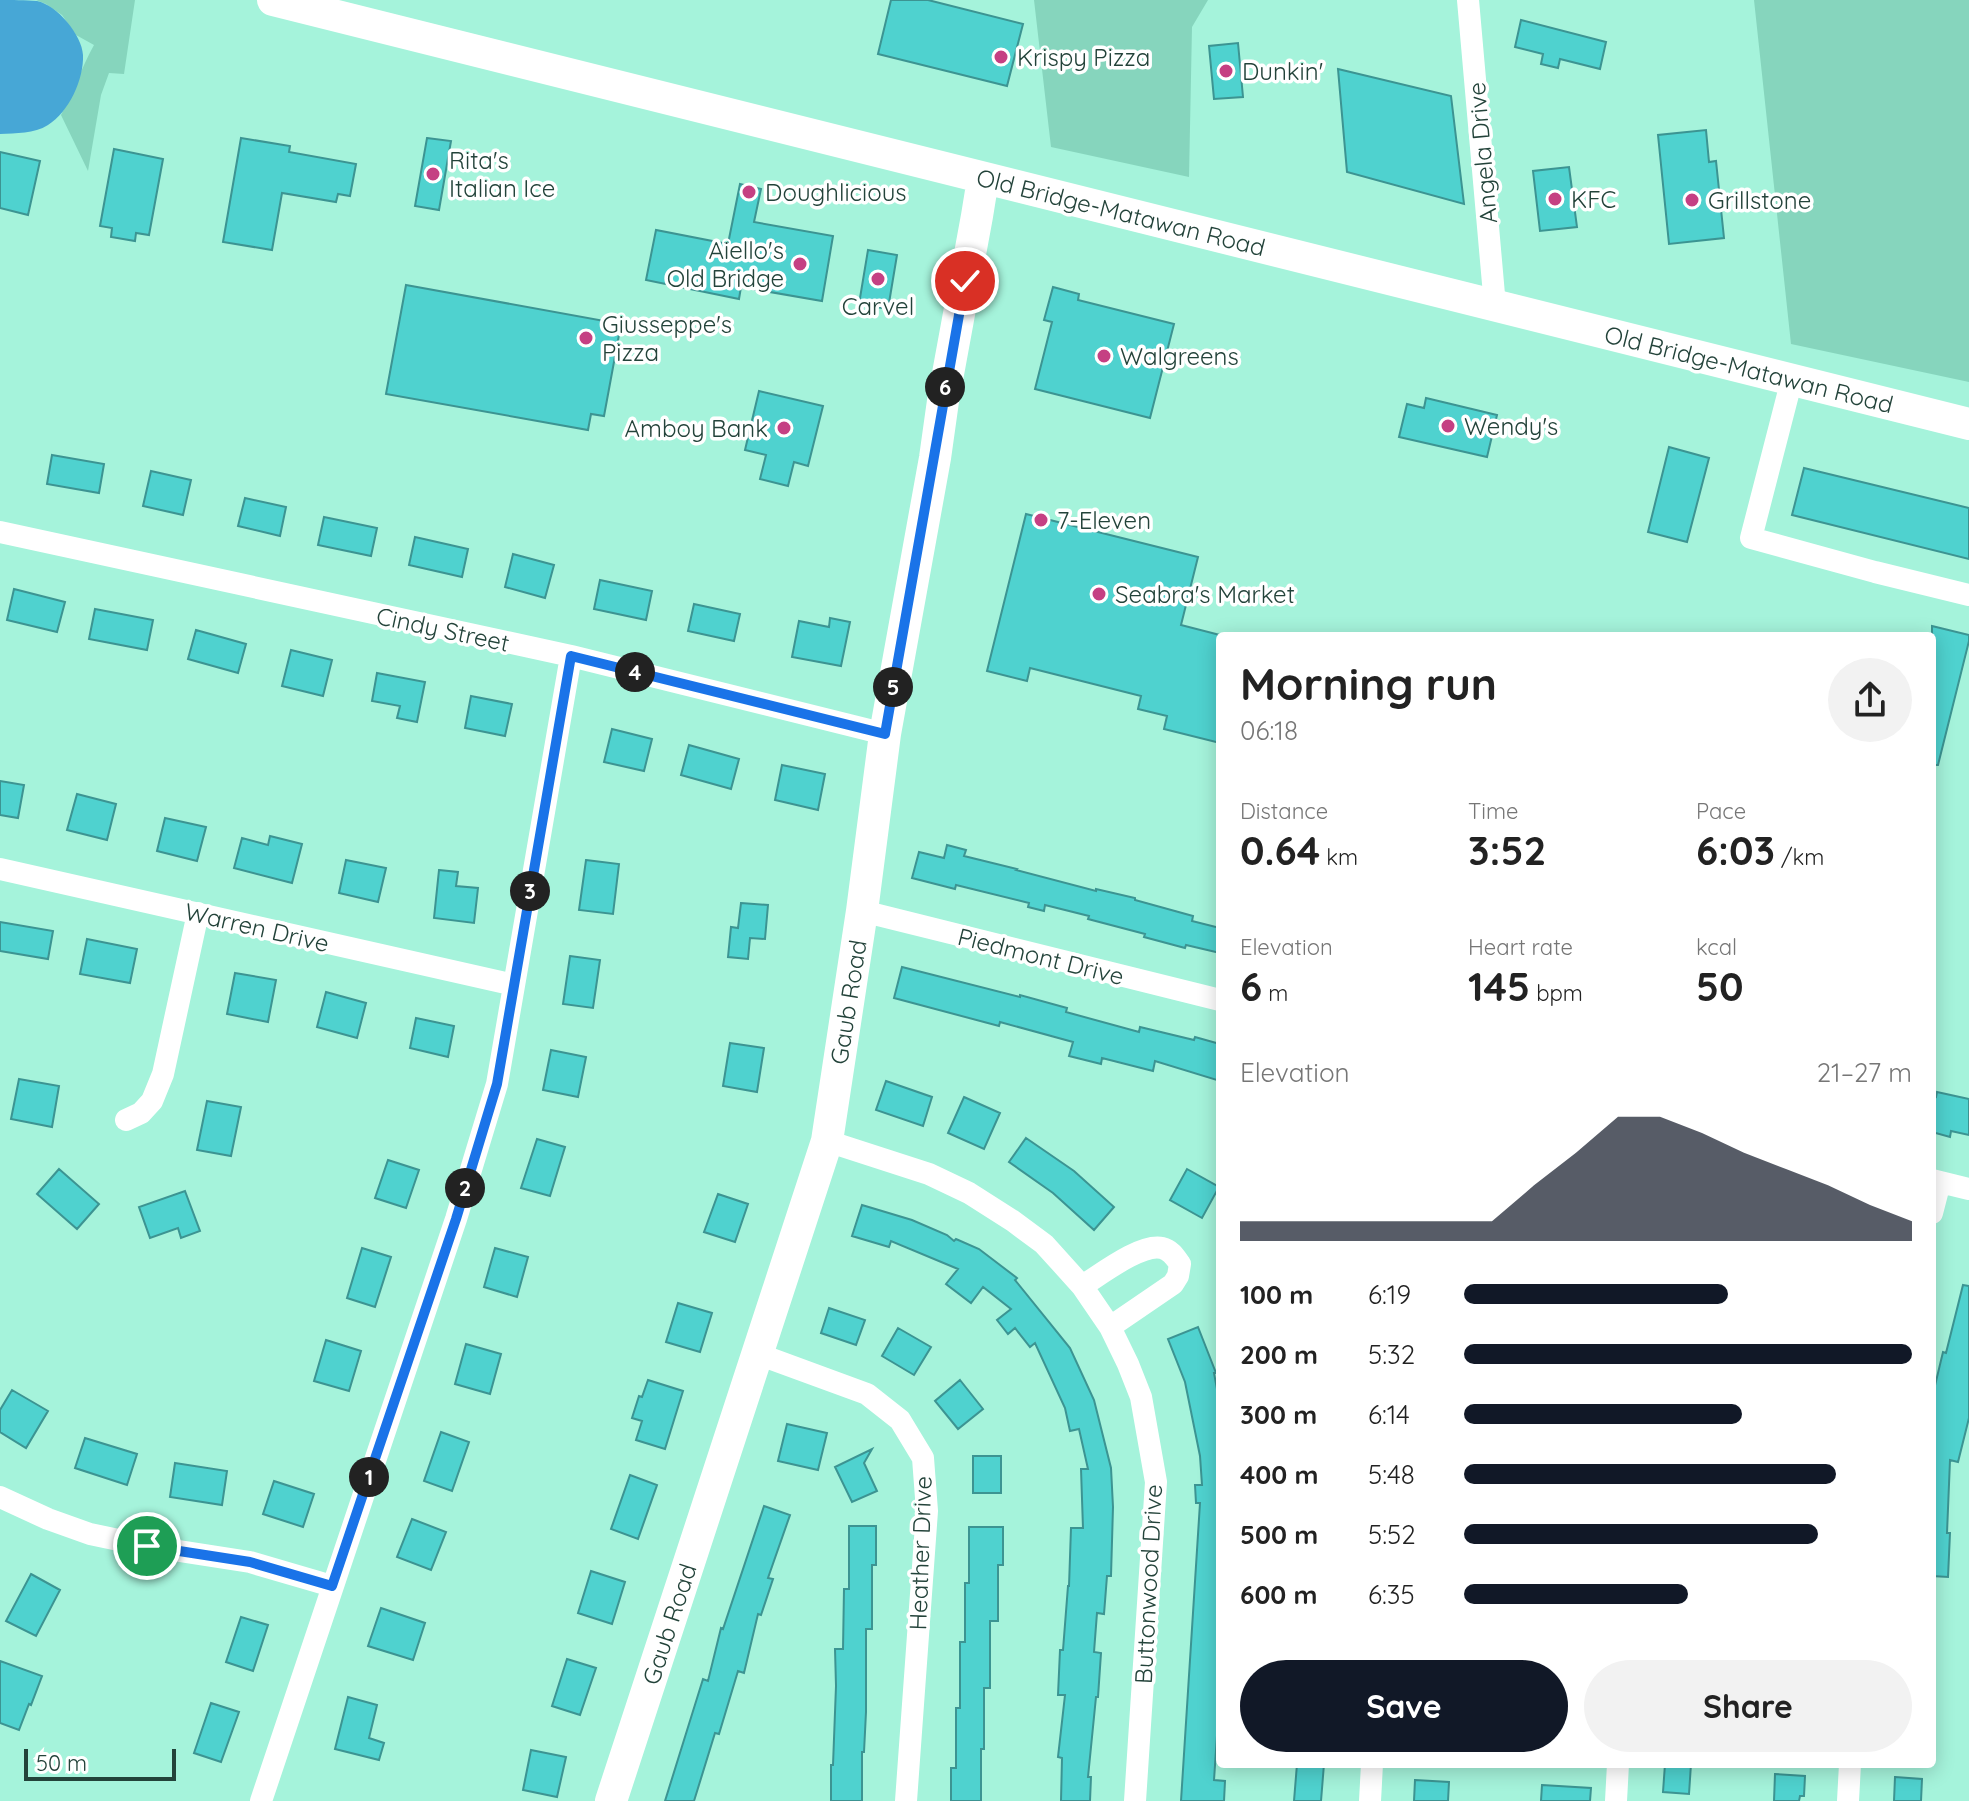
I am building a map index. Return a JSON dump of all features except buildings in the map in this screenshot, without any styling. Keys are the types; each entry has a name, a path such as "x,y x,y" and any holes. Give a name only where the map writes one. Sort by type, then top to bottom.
{"main road":[{"name":"Old Bridge-Matawan Road","path":"273,0 1969,424"},
{"name":"Gaub Road","path":"611,1801 827,1141 885,734 983,179"}],"street":[{"name":"Angela Drive","path":"1468,0 1495,306"},
{"path":"1792,379 1751,538 1969,595"},
{"name":"Cindy Street","path":"0,532 571,656 885,734"},
{"path":"261,1801 461,1204 497,1084 571,656"},
{"name":"Warren Drive","path":"0,869 514,985"},
{"name":"Piedmont Drive","path":"862,911 1216,999"},
{"path":"126,1120 141,1113 152,1101 163,1074 198,913"},
{"name":"Buttonwood Drive","path":"827,1141 929,1174 969,1193 1013,1221 1044,1244 1082,1286 1110,1327 1128,1364 1141,1397 1156,1482 1135,1801"},
{"path":"1936,1181 1969,1189"},
{"path":"1082,1286 1137,1252 1151,1248 1162,1248 1173,1254 1180,1264 1173,1284 1110,1327"},
{"name":"Heather Drive","path":"758,1354 867,1394 900,1420 923,1458 927,1511 906,1801"},
{"path":"2,1504 90,1534 250,1562 332,1586"},
{"path":"1370,1801 1372,1768"},
{"path":"1616,1801 1618,1768"},
{"path":"1848,1801 1850,1768"}],"green space":[{"path":"36,0 135,0 124,74 109,73 101,95 88,171 61,115 94,45 76,35 62,15"},
{"path":"1034,0 1208,0 1192,27 1189,177 1051,147"},
{"path":"1754,0 1969,0 1969,382 1791,344"}],"water":[{"path":"0,0 37,1 52,8 67,22 82,47 83,64 74,94 56,119 37,130 0,134"}],"place":[{"name":"Krispy Pizza","path":"1001,57"},
{"name":"Dunkin'","path":"1226,71"},
{"name":"Rita's Italian Ice","path":"433,174"},
{"name":"Doughlicious","path":"749,192"},
{"name":"KFC","path":"1555,199"},
{"name":"Grillstone","path":"1692,200"},
{"name":"Aiello's Old Bridge","path":"800,264"},
{"name":"Carvel","path":"878,279"},
{"name":"Giusseppe's Pizza","path":"586,338"},
{"name":"Walgreens","path":"1104,356"},
{"name":"Wendy's","path":"1448,426"},
{"name":"Amboy Bank","path":"784,428"},
{"name":"7-Eleven","path":"1041,520"},
{"name":"Seabra's Market","path":"1099,594"}],"route":[{"path":"147,1546 250,1562 332,1586 456,1219 497,1084 571,656 885,734 965,281"}]}
